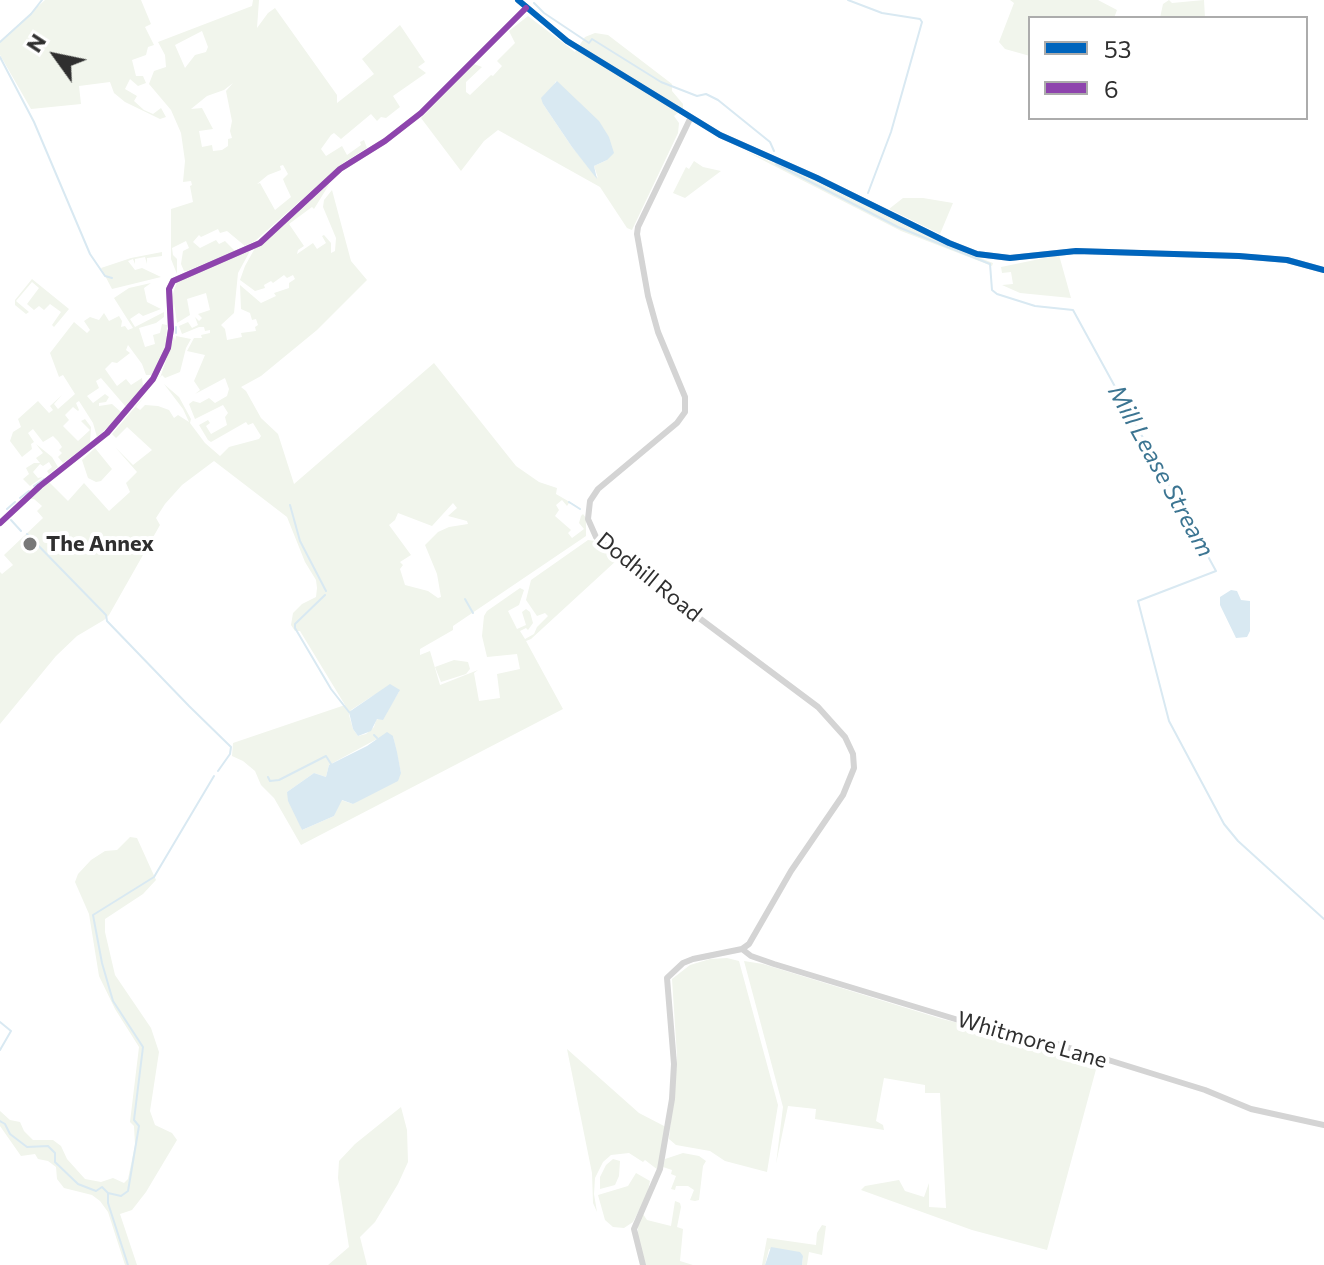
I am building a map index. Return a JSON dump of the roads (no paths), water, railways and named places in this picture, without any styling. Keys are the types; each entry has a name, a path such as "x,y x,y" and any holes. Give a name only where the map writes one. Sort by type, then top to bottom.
{"street":[{"path":"518,0 567,41 690,119 977,254 1010,258 1076,251 1239,256 1287,260 1324,270"},
{"path":"0,523 40,486 107,433 153,379 168,348 171,329 169,289 173,281 260,243 340,169 385,141 421,113 526,8"},
{"name":"Dodhill Road","path":"690,119 637,234 648,296 658,332 685,397 685,412 671,429 598,489 590,501 588,519 599,540 818,707 851,746 854,768 850,782 791,871 749,944 742,949"},
{"path":"643,1265 634,1229 660,1169 672,1099 674,1064 667,978 683,963 693,959 742,949"},
{"name":"Whitmore Lane","path":"742,949 751,956 774,964 965,1022 1060,1045 1205,1090 1251,1109 1324,1125"}],"waterway":[{"path":"0,42 42,0"},
{"name":"Mill Lease Stream","path":"848,0 882,13 920,19 922,22 891,132 868,193"},
{"path":"534,3 589,43 592,39 661,82 697,96 706,94 718,100 770,142 774,151"},
{"path":"0,57 34,122 90,254 105,276 112,278"},
{"name":"Mill Lease Stream","path":"776,164 898,227 990,264 992,290 997,294 1035,306 1073,310 1216,571 1138,601 1169,721 1224,824 1238,841 1324,919"},
{"path":"176,327 176,333"},
{"path":"34,486 44,479"},
{"path":"20,498 29,491"},
{"path":"7,509 15,502"},
{"path":"569,502 580,509"},
{"path":"290,505 300,541 326,591"},
{"path":"11,520 21,531"},
{"path":"27,534 106,615 107,621 231,747 230,754 218,771"},
{"path":"325,595 295,624 295,628 331,689 349,712"},
{"path":"465,599 473,613"},
{"path":"374,735 377,738"},
{"path":"268,777 270,781 279,780 326,756 331,764"},
{"path":"108,1193 121,1196 128,1191 139,1126 134,1120 143,1047 113,1001 93,915 154,877 214,776"},
{"path":"0,1022 11,1031 0,1050"},
{"path":"0,1121 10,1134 27,1147 48,1146 55,1153 55,1162 78,1184 96,1191 102,1187 108,1193 108,1203 128,1265"}],"place":[{"name":"The Annex","path":"30,544"}]}
